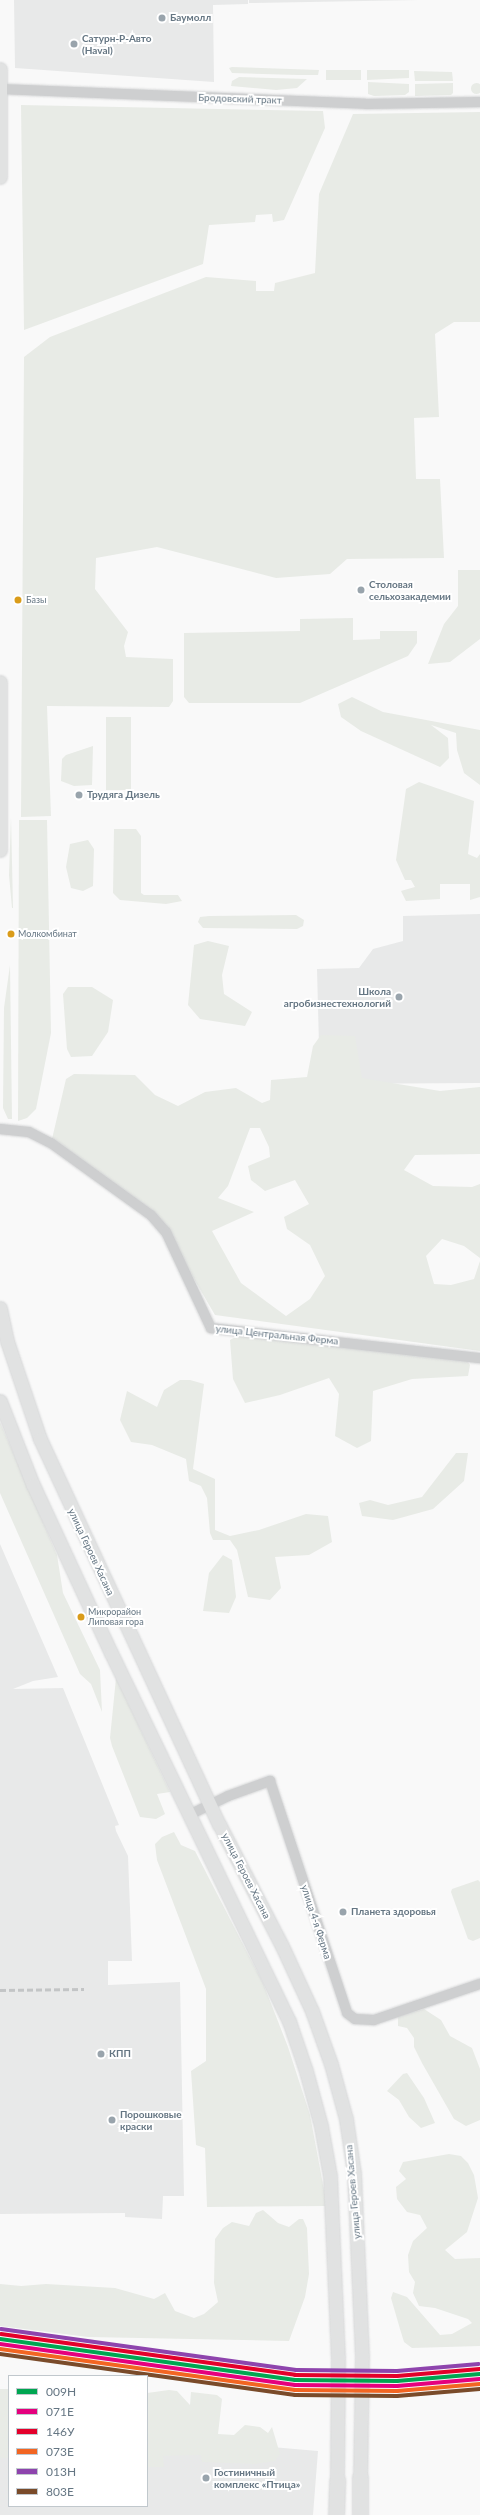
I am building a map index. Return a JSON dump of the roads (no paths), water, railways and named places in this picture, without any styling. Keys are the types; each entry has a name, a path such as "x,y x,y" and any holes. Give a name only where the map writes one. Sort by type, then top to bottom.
{"highway":[{"path":"360,2477 360,2515"},
{"path":"336,2515 337,2480"}],"main road":[{"path":"0,69 0,177"},
{"path":"0,682 0,850"},
{"name":"улица Героев Хасана","path":"0,1308 7,1341 40,1439 210,1804 312,2011 332,2064 346,2119 354,2173 362,2356 360,2477"},
{"path":"0,1401 33,1485 189,1815 289,2021 321,2126 330,2176 338,2357 337,2480"}],"street":[{"name":"Бродовский тракт","path":"0,89 366,104 480,102"},
{"name":"улица Центральная Ферма","path":"0,1129 29,1132 51,1143 151,1215 166,1232 211,1328 480,1358"},
{"name":"улица 4-я Ферма","path":"189,1815 210,1804 270,1781 347,2013 355,2019 374,2020 480,1984"}],"railway":[{"path":"0,1990 84,1989"}],"place":[{"name":"Баумолл","path":"162,18"},
{"name":"Сатурн-Р-Авто (Haval)","path":"74,44"},
{"name":"Столовая сельхозакадемии","path":"361,590"},
{"name":"Базы","path":"18,600"},
{"name":"Трудяга Дизель","path":"79,795"},
{"name":"Молкомбинат","path":"11,934"},
{"name":"Школа агробизнестехнологий","path":"399,997"},
{"name":"Микрорайон Липовая гора","path":"81,1617"},
{"name":"Планета здоровья","path":"343,1912"},
{"name":"КПП","path":"101,2054"},
{"name":"Порошковые краски","path":"112,2120"},
{"name":"Гостиничный комплекс «Птица»","path":"206,2478"}]}
